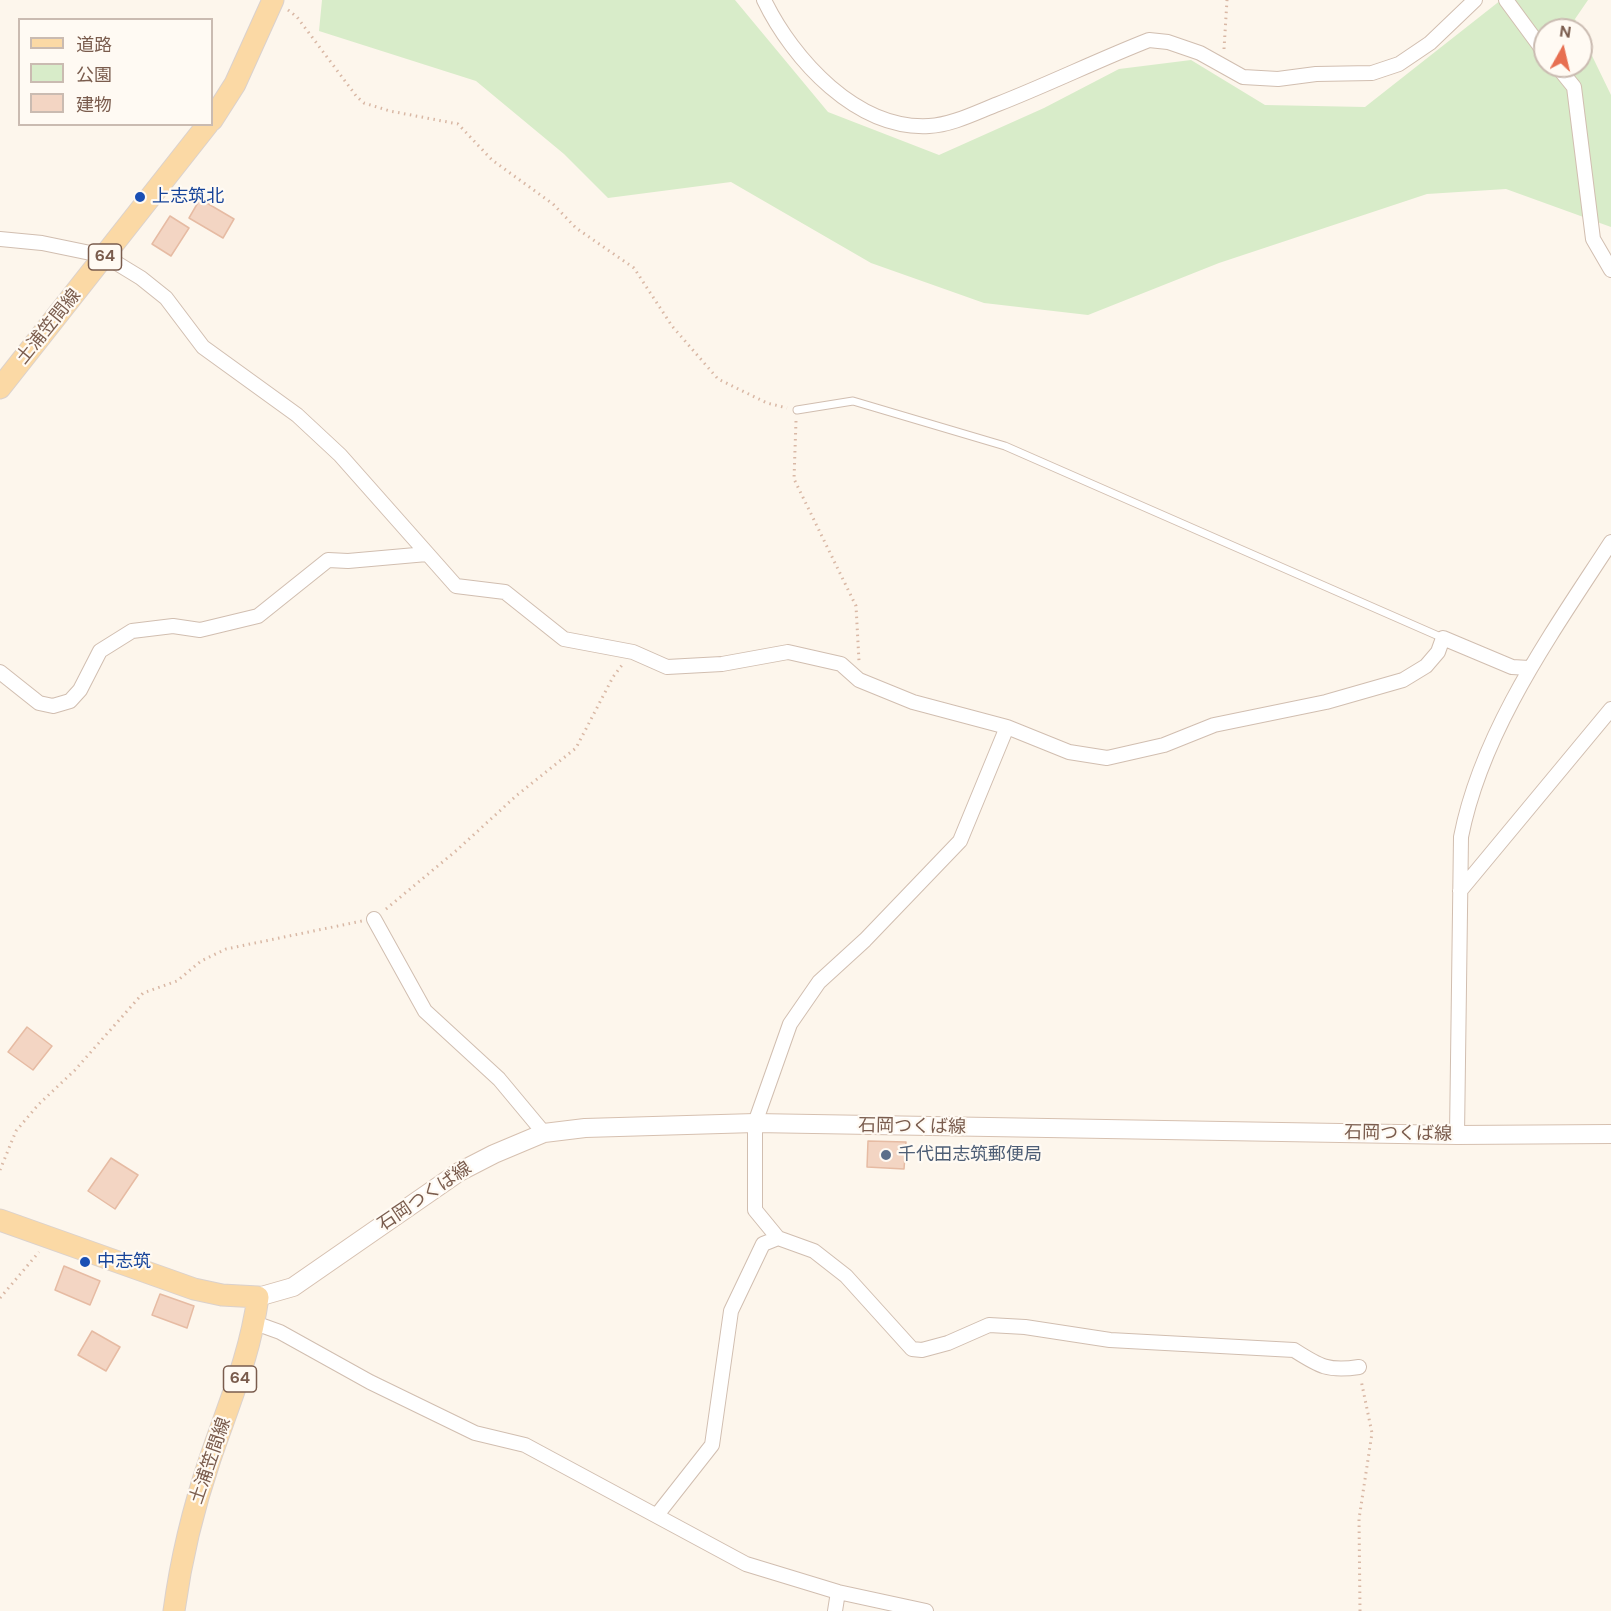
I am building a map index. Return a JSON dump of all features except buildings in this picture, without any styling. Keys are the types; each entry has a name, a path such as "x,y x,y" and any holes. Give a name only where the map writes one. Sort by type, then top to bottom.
{"main road":[{"path":"213,118 235,84 278,3"},
{"name":"土浦笠間線","path":"0,388 206,126"},
{"name":"石岡つくば線","path":"258,1297 293,1287 459,1172 544,1133 585,1128 755,1123 1458,1135 1611,1134"},
{"path":"0,1220 194,1289 241,1297 258,1297"},
{"name":"土浦笠間線","path":"174,1611 180,1568 193,1513 210,1459 243,1371 255,1323 258,1297"}],"street":[{"path":"764,0 773,18 795,49 823,80 848,100 876,117 906,124 930,126 969,116 1149,40 1168,42 1222,63 1243,77 1278,79 1316,74 1372,73 1399,64 1430,43 1475,0"},
{"path":"1506,0 1533,37"},
{"path":"1567,78 1574,87 1593,239 1611,270"},
{"path":"0,239 42,243 105,256 141,278 166,298 203,347 297,415 340,455 456,586 505,592 564,639 633,652 667,667 722,664 788,652 841,664 859,680 913,702 1007,727 1069,752 1107,758 1164,745 1214,725 1326,702 1403,680 1426,666 1438,652 1443,638 1512,667 1529,668"},
{"path":"1458,1135 1461,837 1466,812 1487,758 1529,668 1611,542"},
{"path":"0,672 39,703 53,706 70,701 80,690 100,651 132,631 173,626 200,630 258,616 328,560 348,561 427,554"},
{"path":"1460,891 1611,710"},
{"path":"1007,727 960,841 865,940 819,982 790,1024 755,1123 754,1210 778,1238 814,1251 846,1276 912,1349 922,1350 948,1343 989,1325 1110,1340 1294,1350 1318,1365 1336,1371 1359,1367"},
{"path":"374,919 425,1011 499,1079 544,1133"},
{"path":"657,1515 712,1445 731,1311 763,1245 778,1238"},
{"path":"255,1323 280,1332 370,1382 475,1433 525,1445 746,1564 838,1592 926,1611"},
{"path":"836,1611 838,1592"}],"lane":[{"path":"797,410 853,401 1005,446 1443,638"}],"path":[{"path":"1222,63 1227,0"},
{"path":"278,3 297,17 357,97 364,103 458,124 492,159 553,204 576,228 634,268 672,326 718,379 767,403 797,410 794,479 856,606 859,680"},
{"path":"0,1170 16,1131 38,1105 75,1070 143,993 177,981 201,961 226,949 374,919 457,850 516,796 576,748 613,677 633,652"},
{"path":"0,1298 49,1238"},
{"path":"1359,1367 1372,1433 1359,1519 1360,1611"}],"green space":[{"path":"322,0 735,0 828,112 939,155 1044,108 1119,69 1191,60 1265,105 1365,107 1501,0 1588,0 1576,18 1533,18 1533,78 1593,78 1593,58 1611,95 1611,227 1506,189 1427,194 1219,263 1088,315 984,303 871,263 731,182 608,198 564,154 476,81 319,31"}],"place":[{"name":"上志筑北","path":"140,197"},
{"name":"千代田志筑郵便局","path":"886,1155"},
{"name":"中志筑","path":"85,1262"}]}
